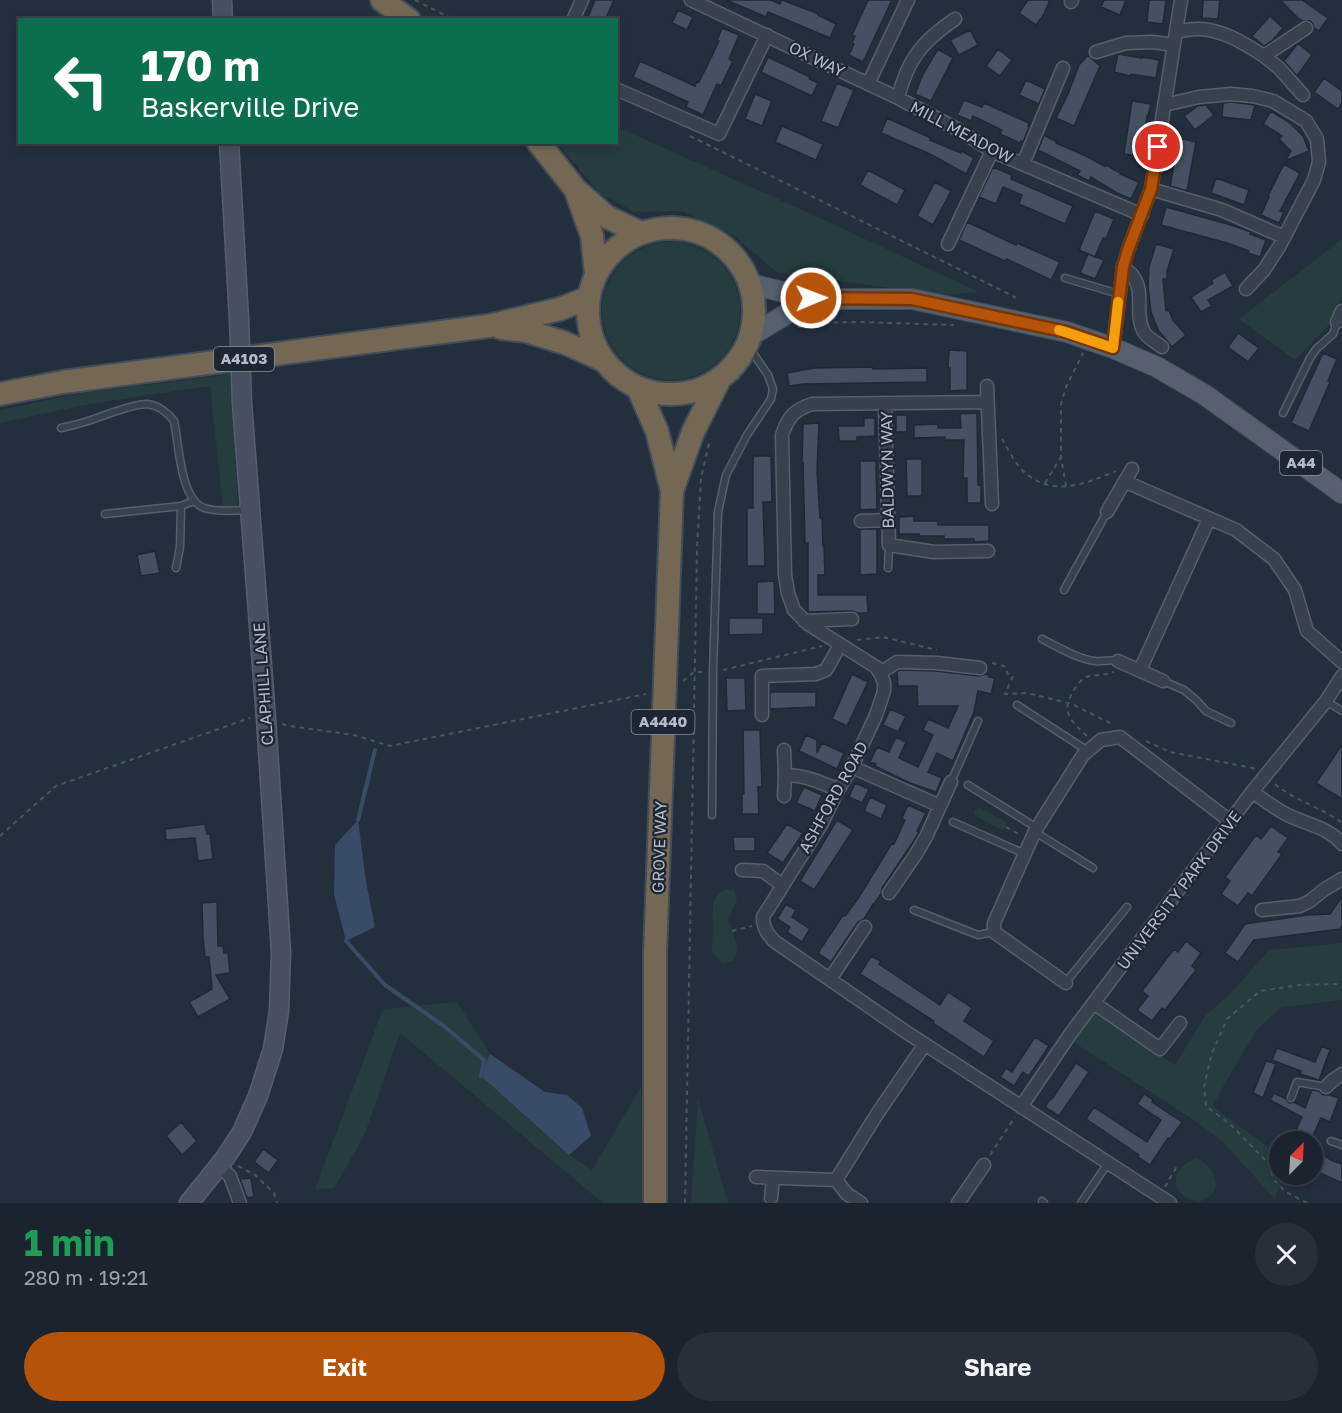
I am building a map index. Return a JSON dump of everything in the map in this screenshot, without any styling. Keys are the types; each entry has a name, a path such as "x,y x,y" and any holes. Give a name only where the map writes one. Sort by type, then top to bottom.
{"highway":[{"path":"382,0 406,18"},
{"path":"540,144 576,190 607,217 641,233"},
{"path":"576,190 592,236 596,273"},
{"path":"667,227 694,231 710,238 718,242 738,261 751,284 755,318 751,346 727,382 679,395 658,394 638,388 618,376 603,360 592,341 588,320 588,298 596,273 608,256 623,242 641,233 667,227"},
{"name":"A4103","path":"0,394 63,382 488,326 552,311 588,298"},
{"name":"A4103","path":"488,326 526,332 565,343 603,360"},
{"name":"GROVE WAY","path":"672,491 693,432 727,382"},
{"name":"GROVE WAY","path":"638,388 657,431 672,491 655,954 655,1203"}],"main road":[{"name":"A44","path":"751,284 811,298 912,299 1067,332 1113,348 1157,367 1198,391 1342,493"},
{"path":"751,346 811,298"},
{"name":"A44","path":"1260,433 1342,483"}],"street":[{"path":"222,0 223,18"},
{"path":"574,18 582,0"},
{"path":"868,84 908,0"},
{"path":"1113,348 1123,267 1151,189 1181,0"},
{"name":"OX WAY","path":"698,2 868,84"},
{"path":"898,98 902,80 918,51 934,33 955,18"},
{"path":"1176,32 1196,28 1210,30 1246,45 1279,68 1303,95"},
{"path":"1264,56 1306,28"},
{"path":"618,89 719,134 761,32"},
{"path":"1096,52 1135,42 1174,45"},
{"path":"1023,164 1063,68"},
{"name":"MILL MEADOW","path":"868,84 957,129 992,151 1142,215"},
{"path":"1164,105 1199,97 1231,94 1252,96 1272,101 1306,121 1317,139 1319,162 1314,180 1264,270 1246,289"},
{"name":"CLAPHILL LANE","path":"189,1203 222,1162 242,1132 258,1096 273,1049 279,1011 281,952 242,403 229,144"},
{"path":"948,244 992,151"},
{"path":"1151,189 1222,210 1284,237"},
{"path":"1123,267 1133,275 1135,280 1143,331 1161,347"},
{"path":"987,386 992,504"},
{"path":"980,668 937,663 897,662 880,673 869,663 804,621 794,610 785,575 782,435 791,415 801,407 812,404 987,402"},
{"name":"BALDWYN WAY","path":"885,403 889,544 934,552 988,552"},
{"path":"1107,512 1129,475 1209,519 1236,530 1274,559 1295,590 1307,631 1342,662"},
{"path":"1140,670 1209,519"},
{"path":"861,521 887,520"},
{"path":"804,621 852,619"},
{"path":"762,715 762,676 816,674 826,670 840,645"},
{"path":"1118,661 1163,681"},
{"name":"ASHFORD ROAD","path":"763,923 782,885 822,823 852,767 884,691 880,673"},
{"name":"UNIVERSITY PARK DRIVE","path":"1021,1107 1071,1034 1252,792 1326,701 1342,676"},
{"path":"1066,983 994,932 994,923 1034,833 1083,755 1101,740 1120,737 1230,821"},
{"path":"784,750 784,796"},
{"path":"852,767 940,806"},
{"path":"785,775 797,775 815,780 838,790"},
{"path":"889,892 926,837 951,782"},
{"path":"1252,792 1286,814 1319,827 1338,838 1342,844"},
{"path":"742,870 763,871 782,885"},
{"path":"1262,910 1300,906 1342,879"},
{"path":"763,923 774,941 830,980 1164,1200"},
{"path":"830,980 865,927"},
{"path":"1094,1004 1160,1049 1180,1023"},
{"path":"836,1180 877,1114 925,1044"},
{"path":"1326,1087 1342,1074"},
{"path":"222,1162 240,1203"},
{"path":"958,1203 984,1165"},
{"path":"756,1177 836,1180"},
{"path":"771,1200 773,1178"},
{"path":"836,1180 847,1194 861,1203"}],"lane":[{"path":"1065,278 1119,294"},
{"path":"1283,413 1310,358 1317,348 1333,334 1340,316"},
{"path":"712,815 713,672 718,512 726,475 747,435 771,399 772,389 768,375 751,346"},
{"path":"61,428 147,404 159,408 168,413 174,421 185,485 194,501 203,507 219,511 250,510"},
{"path":"105,514 181,506 194,501"},
{"path":"176,568 180,547 181,506"},
{"path":"1064,590 1107,512"},
{"path":"888,568 889,544"},
{"path":"1042,639 1089,660 1118,661"},
{"path":"1163,681 1184,690 1206,711 1231,723"},
{"path":"1326,701 1342,711"},
{"path":"1017,705 1092,748"},
{"path":"951,782 978,721"},
{"path":"968,785 1034,833 1093,868"},
{"path":"953,822 1025,854"},
{"path":"1066,983 1127,907"},
{"path":"915,910 978,935 994,932"},
{"path":"1291,1098 1297,1082 1326,1087"},
{"path":"1331,1141 1342,1144"},
{"path":"1081,1203 1108,1163"}],"path":[{"path":"415,0 451,18"},
{"path":"690,136 1015,297 1006,319"},
{"path":"792,328 813,323 858,322 959,325"},
{"path":"727,382 751,346"},
{"path":"1066,486 1061,457 1061,404 1066,387 1086,348"},
{"path":"988,418 994,424 1022,471 1037,481 1055,487 1085,483 1120,470 1129,475"},
{"path":"685,1203 696,549 701,478 712,431"},
{"path":"1045,483 1061,457"},
{"path":"1092,748 1086,736 1073,723 1067,712 1067,703 1078,684 1086,677 1115,672 1118,661"},
{"path":"694,672 708,672"},
{"path":"1008,674 1013,676 1005,694 1028,693 1067,703 1121,728"},
{"path":"0,836 56,786 249,718 266,718 289,726 354,735 390,746 647,694"},
{"path":"1140,738 1170,752 1253,768 1285,792 1342,824"},
{"path":"1006,827 1034,833"},
{"path":"732,931 763,923"},
{"path":"1307,1203 1286,1192 1274,1180 1269,1164 1232,1126 1206,1106 1204,1086 1212,1053 1227,1019 1260,991 1342,984"},
{"path":"984,1165 1021,1107"},
{"path":"222,1162 255,1176 274,1192 277,1203"},
{"path":"1164,1200 1176,1168 1179,1170"}],"green space":[{"path":"618,127 979,292 941,295 777,272 733,235 681,211 635,212 600,194 558,144 618,144"},
{"path":"1342,239 1342,295 1332,322 1295,360 1239,319"},
{"path":"671,242 697,248 709,254 719,263 728,273 734,285 740,311 734,337 728,349 719,359 709,368 697,374 671,380 645,374 633,368 623,359 614,349 608,337 602,311 608,285 614,273 623,263 633,254 645,248"},
{"path":"231,374 238,507 223,507 210,386 89,404 0,423 0,410 77,394"},
{"path":"979,807 1006,822 1006,827 1002,830 974,815 974,810"},
{"path":"726,889 734,891 737,899 728,920 737,951 732,961 722,963 712,952 713,903 719,893"},
{"path":"1342,943 1342,1000 1280,1008 1255,1032 1212,1106 1267,1146 1269,1185 1281,1185 1274,1198 1221,1140 1073,1042 1094,1012 1175,1065 1205,1016 1231,993 1269,950"},
{"path":"457,1002 490,1054 481,1076 569,1155 592,1170 641,1087 644,1203 603,1203 400,1033 364,1136 334,1188 315,1189 383,1009"},
{"path":"698,1099 728,1203 691,1203"},
{"path":"1196,1158 1210,1168 1216,1181 1213,1193 1198,1202 1181,1194 1176,1182 1181,1169"}],"water":[{"path":"358,820 366,882 375,927 346,941 334,894 335,845"},
{"path":"490,1054 545,1092 567,1095 582,1108 591,1136 569,1155 481,1076"}],"building":[{"path":"595,0 614,0 606,18 588,18"},
{"path":"726,0 771,0 780,4 782,0 819,14 836,24 830,38 768,12 766,17"},
{"path":"868,0 892,0 863,62 849,55 854,44 852,43 855,36 852,35"},
{"path":"1028,0 1050,0 1036,25 1019,13"},
{"path":"1104,0 1126,0 1120,15 1101,7"},
{"path":"1149,0 1166,0 1163,24 1147,22"},
{"path":"1203,0 1220,0 1218,19 1202,18"},
{"path":"1280,0 1302,0 1328,18 1319,31 1310,21 1298,18"},
{"path":"678,10 693,17 687,30 672,23"},
{"path":"1270,16 1283,28 1272,41 1264,46 1252,36"},
{"path":"722,28 739,35 729,59 733,61 721,86 717,84 703,115 686,107 688,102 633,77 640,61 695,86 719,41 717,40"},
{"path":"970,30 978,45 959,55 950,40"},
{"path":"1298,43 1312,55 1297,76 1284,61"},
{"path":"938,49 953,58 931,101 915,94 923,74"},
{"path":"998,49 1012,60 1000,76 986,66"},
{"path":"1118,54 1159,60 1156,78 1114,72"},
{"path":"1088,55 1100,66 1074,126 1056,118 1079,65"},
{"path":"768,57 818,83 812,96 761,72"},
{"path":"1324,78 1342,91 1342,103 1338,109 1314,92"},
{"path":"1026,80 1045,89 1039,104 1019,95"},
{"path":"837,83 854,90 838,128 821,121"},
{"path":"755,94 772,101 762,126 745,119"},
{"path":"964,100 982,107 984,103 1029,123 1023,142 1020,143 1000,134 1002,130 973,116 971,121 957,115"},
{"path":"1132,101 1151,104 1147,116 1143,157 1124,154"},
{"path":"1223,103 1255,105 1251,120 1222,117"},
{"path":"1206,105 1214,115 1195,130 1184,116 1198,106"},
{"path":"1271,111 1290,123 1303,136 1309,151 1285,161 1291,151 1279,139 1282,136 1263,124"},
{"path":"887,118 931,138 930,140 961,153 962,151 974,158 966,174 930,154 881,133"},
{"path":"782,126 823,144 816,160 775,142"},
{"path":"1044,135 1056,143 1139,182 1131,199 1091,177 1089,181 1077,175 1080,171 1038,150"},
{"path":"1179,138 1196,142 1187,191 1170,186"},
{"path":"1284,164 1300,173 1280,211 1284,212 1279,223 1261,215"},
{"path":"993,167 1012,175 1011,179 1073,206 1065,224 1019,204 1022,195 1003,187 996,204 979,197"},
{"path":"868,170 905,190 897,205 860,185"},
{"path":"1216,178 1249,190 1244,205 1211,193"},
{"path":"935,182 951,191 933,225 917,216"},
{"path":"1166,207 1251,232 1250,234 1266,240 1260,257 1227,243 1161,225"},
{"path":"1095,211 1114,219 1095,257 1079,250"},
{"path":"967,222 1060,262 1051,280 959,240"},
{"path":"1156,244 1174,249 1167,271 1167,279 1163,279 1166,311 1169,310 1173,320 1186,335 1172,347 1158,330 1151,312 1148,286 1149,267"},
{"path":"1088,254 1104,260 1095,279 1080,273"},
{"path":"1225,272 1233,286 1208,300 1212,306 1201,312 1191,297 1213,283 1211,280"},
{"path":"1238,333 1259,348 1248,362 1228,347"},
{"path":"949,350 967,351 967,390 950,391"},
{"path":"1323,353 1337,359 1328,381 1330,382 1309,431 1291,423"},
{"path":"873,367 873,369 927,368 927,382 789,386 787,373 814,368"},
{"path":"977,413 978,485 981,485 981,503 967,503 967,478 963,478 964,440 945,440 945,437 914,438 914,425 938,424 938,428 961,428 960,414"},
{"path":"896,415 907,415 907,432 896,432"},
{"path":"864,418 875,418 875,436 857,437 857,441 839,441 838,426 864,426"},
{"path":"819,423 817,470 825,575 818,575 818,595 867,595 868,613 808,612 808,543 805,543 802,463 803,424"},
{"path":"753,456 771,456 772,502 763,502 765,566 747,566 747,508 753,508"},
{"path":"906,459 922,459 922,496 907,496"},
{"path":"860,461 876,461 877,509 860,510"},
{"path":"914,516 914,521 938,521 938,525 989,525 989,541 974,542 974,539 944,539 944,536 899,534 899,517"},
{"path":"860,529 877,529 877,574 860,575"},
{"path":"155,551 160,573 141,576 137,555"},
{"path":"774,581 775,614 757,614 757,582"},
{"path":"729,618 763,618 763,634 729,635"},
{"path":"899,670 979,676 985,674 995,678 991,694 978,691 974,712 953,761 937,753 928,772 942,778 936,792 910,783 870,762 877,747 889,752 896,737 906,742 899,758 918,767 933,735 923,730 928,719 948,728 958,706 918,706 917,686 898,686 897,672"},
{"path":"852,674 868,682 847,726 832,719"},
{"path":"726,678 745,678 746,710 727,711"},
{"path":"770,692 816,692 816,707 770,709"},
{"path":"890,709 906,716 898,732 883,725"},
{"path":"743,730 760,730 762,787 758,787 759,814 742,814"},
{"path":"806,735 817,740 817,753 822,743 844,753 837,769 799,751"},
{"path":"1342,745 1342,799 1316,783"},
{"path":"855,783 869,789 862,803 849,797"},
{"path":"804,787 822,795 815,811 796,803"},
{"path":"870,797 887,805 881,819 864,811"},
{"path":"908,805 926,813 917,831 919,832 882,888 881,894 864,919 858,922 831,962 818,953 843,915 845,916 859,897 892,843 894,844 905,820 902,818"},
{"path":"837,820 853,830 814,890 800,881"},
{"path":"205,824 207,834 210,834 213,859 198,861 195,838 166,840 165,829"},
{"path":"787,824 803,833 783,863 767,853"},
{"path":"1271,826 1288,838 1278,852 1282,854 1252,896 1248,893 1238,906 1221,894 1230,881 1225,877 1256,835 1261,839"},
{"path":"733,837 755,837 755,851 734,851"},
{"path":"1342,897 1342,926 1340,929 1254,940 1238,962 1225,953 1245,924 1330,914"},
{"path":"217,902 218,946 223,946 224,953 228,953 230,973 216,975 230,999 198,1017 189,1002 212,989 209,957 205,957 202,903"},
{"path":"786,904 796,910 792,917 810,929 802,942 787,932 790,927 777,919"},
{"path":"1186,941 1201,953 1192,966 1196,970 1165,1010 1162,1008 1152,1021 1137,1010 1148,996 1142,991 1174,949 1178,952"},
{"path":"871,956 881,961 879,964 940,1005 948,992 972,1008 964,1021 994,1041 984,1057 933,1023 934,1021 860,974"},
{"path":"1035,1037 1049,1046 1029,1076 1023,1072 1014,1086 1000,1077 1006,1068 1012,1072"},
{"path":"1322,1046 1330,1050 1319,1080 1300,1074 1301,1071 1272,1060 1277,1048 1315,1062"},
{"path":"1266,1061 1276,1064 1263,1098 1253,1093"},
{"path":"1076,1063 1089,1072 1059,1116 1045,1107"},
{"path":"1312,1090 1339,1098 1330,1122 1321,1118 1315,1131 1296,1131 1302,1117 1270,1100 1274,1093 1289,1103 1294,1102 1305,1108"},
{"path":"1144,1094 1182,1122 1150,1165 1086,1119 1094,1107 1147,1142 1161,1120 1137,1104"},
{"path":"181,1122 197,1141 182,1155 166,1136"},
{"path":"263,1149 278,1160 269,1173 254,1162"},
{"path":"1323,1155 1342,1164 1342,1183 1323,1174"},
{"path":"251,1178 254,1197 247,1198 240,1179"}],"waterway":[{"path":"358,820 375,750"},
{"path":"346,941 385,985 444,1026 484,1060 481,1076"}],"slow traffic":[{"path":"1059,330 1113,348 1118,302"}],"route":[{"path":"811,298 912,299 1067,332 1113,348 1123,267 1151,189 1158,147"}]}
